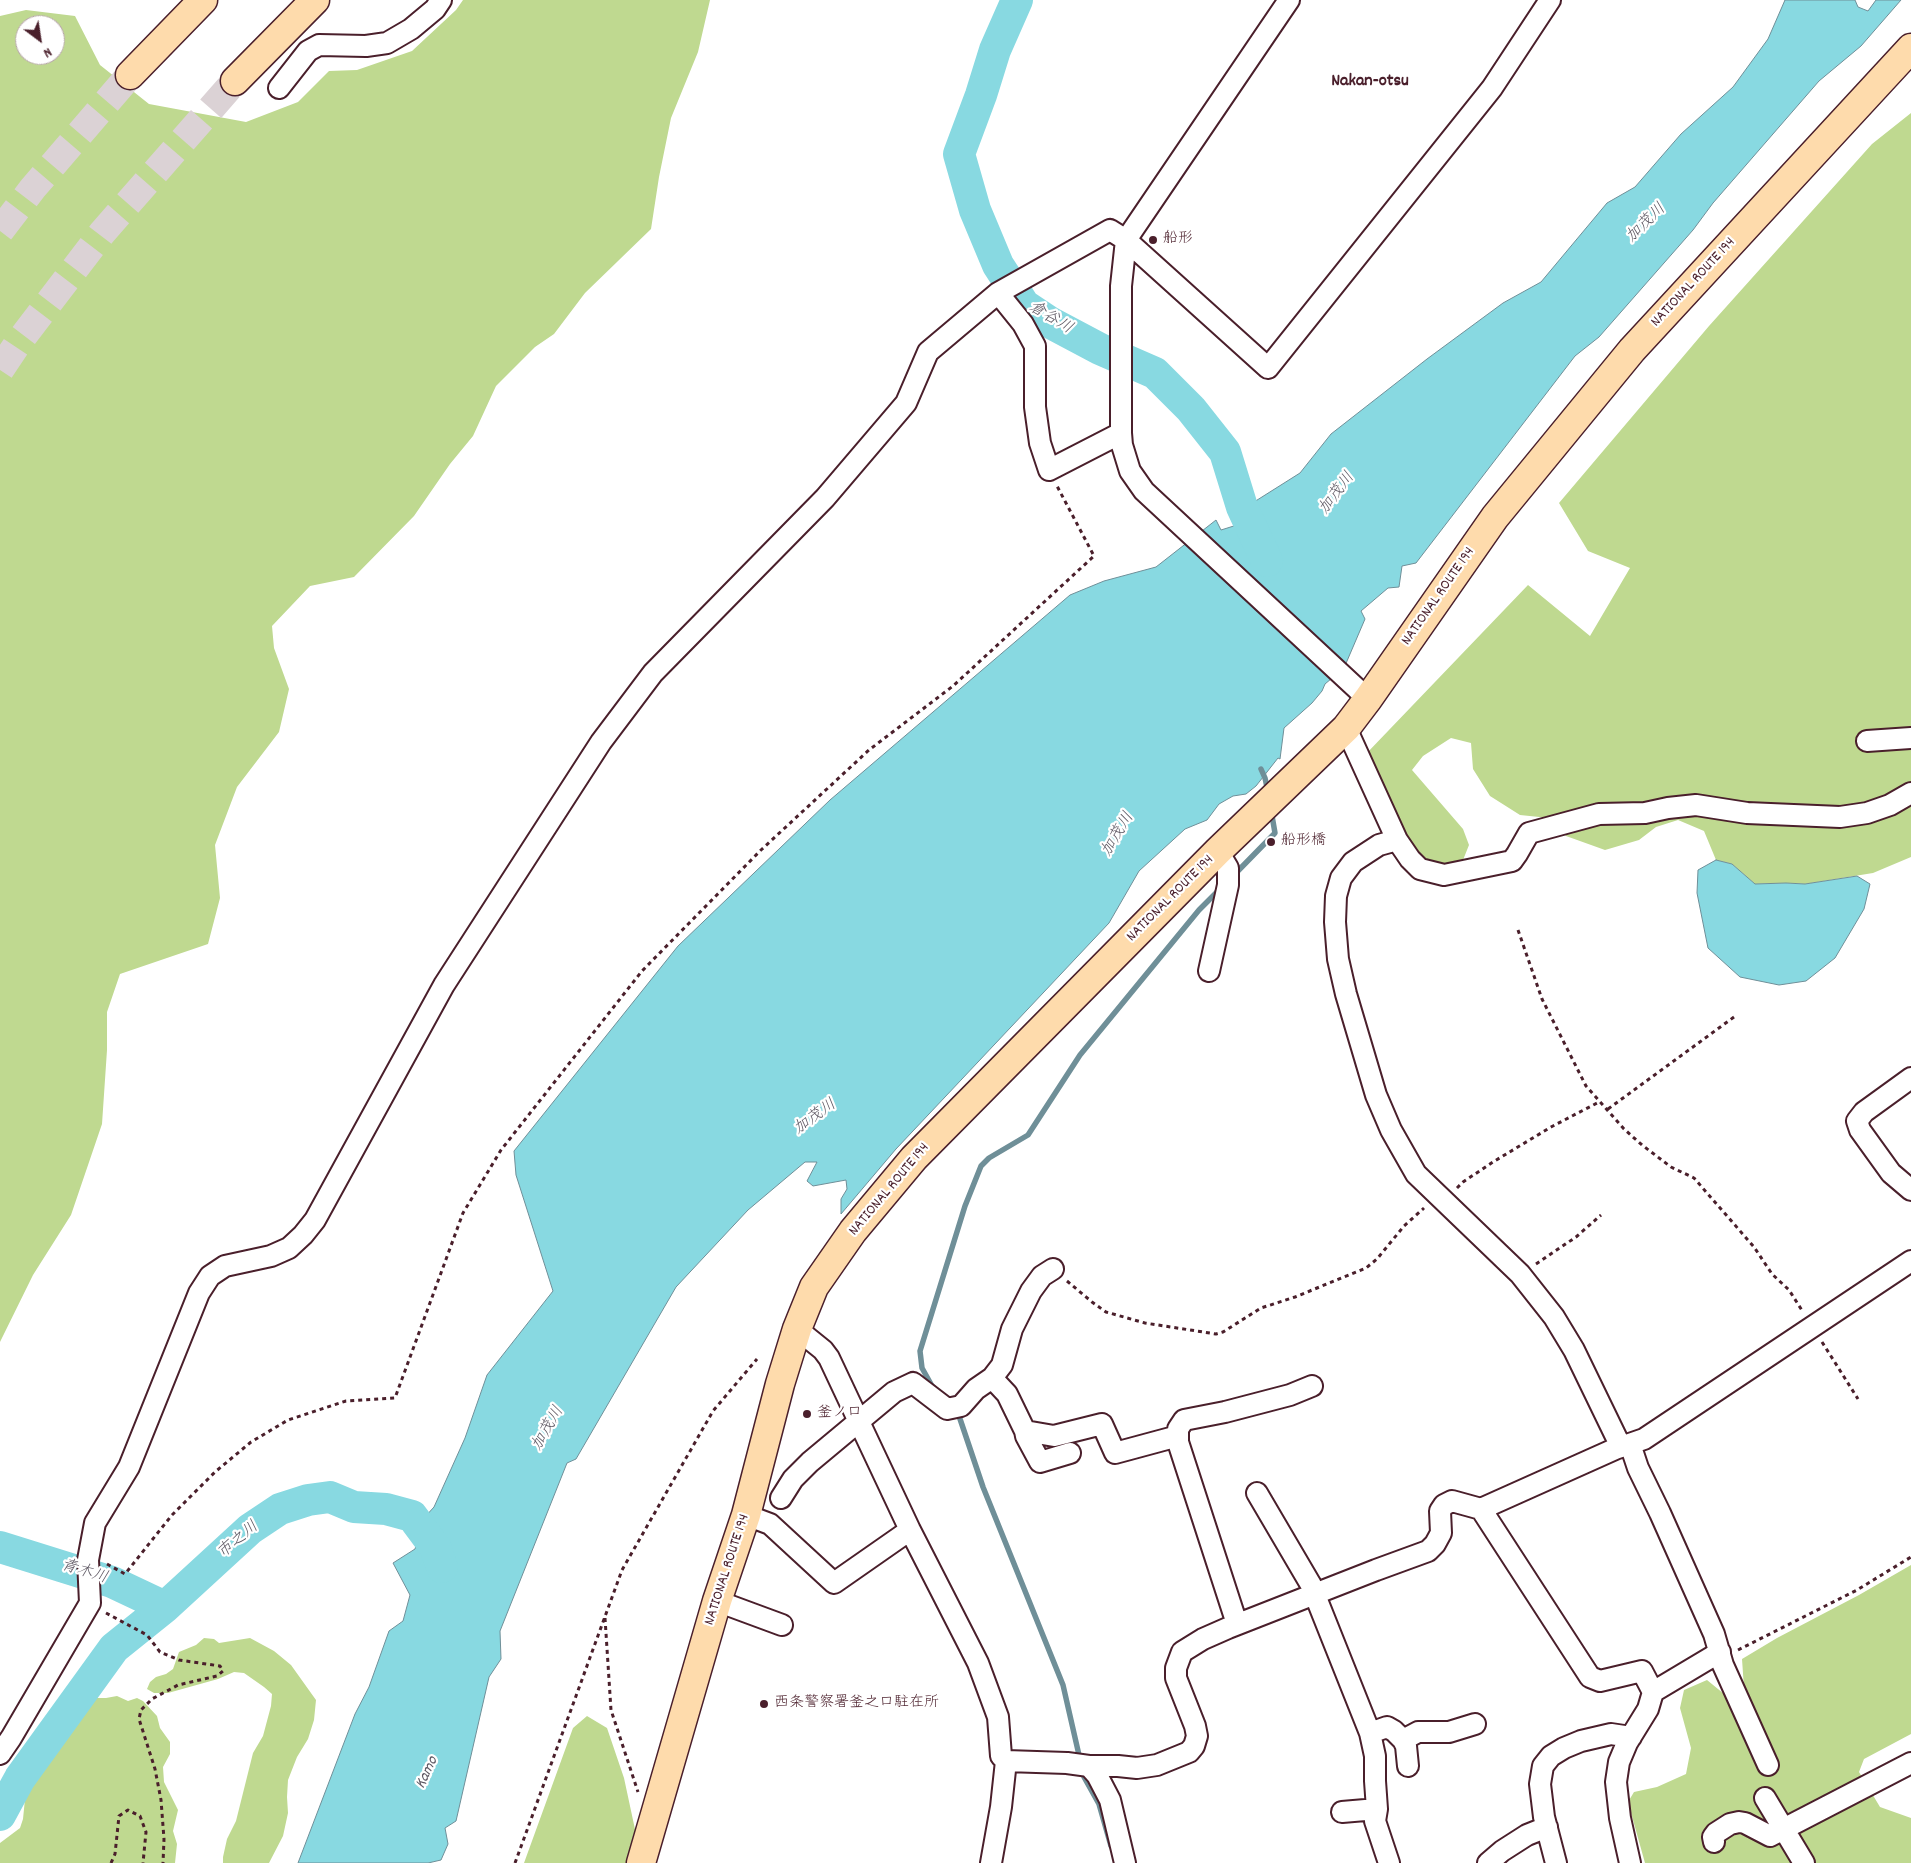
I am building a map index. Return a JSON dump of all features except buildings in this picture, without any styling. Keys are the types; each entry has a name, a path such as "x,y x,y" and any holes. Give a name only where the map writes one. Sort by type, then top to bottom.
{"highway":[{"path":"130,75 203,0"},
{"path":"235,82 315,0"},
{"name":"NATIONAL ROUTE 194","path":"641,1863 717,1601 746,1515 780,1384 797,1329 814,1286 853,1231 914,1158 1218,851 1346,728 1361,693 1495,518 1632,350 1911,48"}],"street":[{"path":"279,88 308,51 319,45 366,46 387,43 411,29 435,9 441,0"},
{"path":"1289,0 1126,240 1121,286 1122,445 1127,464 1135,479 1154,501 1361,693"},
{"path":"0,1754 90,1603 88,1560 95,1523 129,1467 199,1293 210,1276 226,1266 271,1256 289,1248 315,1220 444,985 601,742 653,673 825,498 906,403 928,352 998,293 1110,230 1126,240 1268,368 1492,88 1550,0"},
{"path":"998,293 1023,324 1035,346 1035,407 1040,444 1049,470 1121,433"},
{"path":"1346,728 1397,840 1410,859 1420,869 1444,875 1512,861 1529,833 1599,814 1645,813 1696,805 1747,813 1840,817 1867,813 1882,808 1911,793"},
{"path":"1867,741 1911,738"},
{"path":"1397,840 1379,845 1354,862 1341,878 1336,896 1335,922 1338,959 1346,994 1376,1095 1391,1130 1416,1174 1520,1274 1554,1317 1574,1350 1638,1468 1660,1513 1714,1634 1721,1656 1768,1764"},
{"path":"1210,971 1228,885 1228,868 1218,851"},
{"path":"1911,1078 1864,1112 1857,1121 1860,1130 1892,1173 1911,1190"},
{"path":"797,1329 829,1358 910,1530 978,1663 998,1717 1001,1756 1006,1761 1137,1768 1157,1765 1189,1752 1194,1746 1197,1736 1195,1726 1176,1678 1178,1658 1182,1652 1203,1639 1237,1624 1428,1551 1435,1544 1441,1532 1440,1512 1444,1505 1452,1501 1481,1509 1644,1439 1911,1261"},
{"path":"781,1498 794,1479 810,1462 894,1392 913,1383 947,1409 961,1406 976,1389 992,1378 1002,1365 1012,1329 1031,1291 1042,1276 1053,1269"},
{"path":"992,1378 1007,1394 1040,1462 1070,1453"},
{"path":"1237,1624 1178,1442 1178,1429 1184,1420 1225,1412 1290,1395 1312,1386"},
{"path":"1025,1430 1054,1436 1102,1424 1115,1454 1178,1436"},
{"path":"1257,1493 1314,1594 1370,1734 1375,1756 1378,1809 1374,1821 1389,1863"},
{"path":"1481,1509 1590,1677 1600,1681 1642,1671 1654,1692"},
{"path":"746,1515 770,1524 834,1582 910,1530"},
{"path":"717,1601 782,1626"},
{"path":"1630,1863 1620,1818 1616,1782 1619,1762 1648,1709 1654,1692 1721,1656"},
{"path":"1403,1740 1418,1732 1449,1732 1475,1724"},
{"path":"1370,1734 1387,1728 1394,1731 1406,1746 1408,1766"},
{"path":"1556,1863 1547,1827 1540,1784 1543,1766 1551,1756 1564,1748 1588,1739 1610,1734 1631,1737"},
{"path":"990,1863 1001,1807 1006,1761"},
{"path":"1714,1842 1716,1833 1730,1824 1739,1822 1745,1823 1770,1836 1911,1763"},
{"path":"1089,1766 1097,1774 1110,1800 1125,1863"},
{"path":"1766,1798 1804,1863"},
{"path":"1342,1812 1378,1809"},
{"path":"1488,1863 1502,1850 1527,1835 1547,1827"}],"path":[{"path":"93,1536 100,1560 126,1574 172,1515 215,1472 251,1442 288,1420 346,1401 395,1398 463,1213 500,1150 642,971 761,850 854,763 953,686 1094,556 1049,470"},
{"path":"1518,930 1542,998 1586,1086 1624,1129 1642,1145 1671,1167 1694,1178 1754,1247 1772,1274 1789,1290 1858,1399"},
{"path":"1608,1109 1734,1017"},
{"path":"1053,1269 1106,1312 1145,1323 1216,1334 1223,1332 1262,1308 1295,1297 1366,1268 1378,1259 1404,1226 1463,1182 1551,1127 1599,1102"},
{"path":"1520,1274 1576,1237 1601,1215"},
{"path":"515,1863 622,1570 713,1411 757,1359"},
{"path":"1721,1656 1857,1590 1911,1557"},
{"path":"100,1609 147,1635 160,1652 179,1660 220,1666 223,1671 217,1676 178,1685 152,1699 141,1710 139,1719 155,1769 161,1800 164,1839 162,1863"},
{"path":"605,1615 611,1710 640,1800"},
{"path":"111,1863 115,1854 119,1816 128,1810 140,1816 146,1832 143,1863"}],"green space":[{"path":"463,0 710,0 698,52 671,118 651,229 585,293 554,334 535,347 496,386 473,436 450,464 414,516 354,577 310,586 272,626 274,648 289,689 279,732 237,787 215,845 220,898 208,944 120,974 107,1012 107,1050 102,1124 71,1215 33,1275 0,1342 0,16 26,10 75,16 100,65 149,104 246,122 298,102 329,71 357,70 412,51 456,10"},
{"path":"1911,113 1911,857 1873,873 1805,884 1755,884 1732,864 1716,860 1704,831 1678,820 1656,827 1639,840 1605,850 1566,836 1549,818 1520,815 1490,796 1473,769 1471,743 1451,738 1423,756 1412,770 1463,829 1469,845 1463,860 1447,867 1426,860 1409,843 1365,755 1528,585 1590,636 1630,568 1588,551 1559,503 1709,326 1872,144"},
{"path":"1911,1565 1911,1734 1864,1759 1859,1772 1880,1807 1911,1818 1911,1863 1645,1863 1628,1802 1634,1792 1657,1787 1686,1774 1691,1748 1680,1708 1684,1690 1707,1680 1729,1698 1744,1688 1742,1659"},
{"path":"204,1638 214,1639 219,1643 250,1638 274,1651 291,1665 316,1700 314,1720 308,1739 297,1757 288,1780 288,1813 283,1836 269,1863 223,1863 223,1857 227,1839 236,1821 253,1753 263,1736 271,1706 272,1694 244,1673 234,1672 218,1679 168,1693 154,1693 147,1689 150,1682 156,1677 166,1674 173,1669 179,1652 196,1645"},
{"path":"117,1696 128,1701 137,1698 143,1701 157,1716 160,1728 170,1742 170,1754 163,1767 164,1782 178,1810 173,1831 177,1844 175,1863 0,1863 0,1843 20,1828 23,1819 26,1789 42,1770 86,1704 96,1698"},
{"path":"587,1716 607,1728 624,1778 636,1834 627,1863 524,1863 573,1728"}],"water":[{"path":"1785,0 1855,0 1858,7 1868,11 1876,0 1901,0 1861,46 1819,81 1713,203 1693,230 1599,337 1575,356 1416,563 1402,566 1399,587 1388,588 1361,611 1365,619 1344,668 1325,684 1312,703 1284,728 1280,759 1278,758 1256,786 1246,794 1233,796 1219,804 1207,820 1185,829 1139,871 1109,923 896,1149 841,1214 841,1199 847,1189 846,1180 813,1186 807,1181 817,1162 805,1162 748,1210 676,1287 576,1459 567,1463 500,1631 501,1659 489,1677 456,1821 445,1828 448,1844 441,1860 428,1863 298,1863 355,1714 369,1687 389,1631 403,1621 410,1595 393,1563 415,1549 424,1518 434,1507 465,1438 487,1375 553,1291 516,1175 514,1151 678,946 830,800 1070,595 1104,581 1156,567 1216,520 1221,530 1256,519 1254,502 1300,473 1331,434 1503,303 1541,282 1607,203 1635,187 1681,134 1733,87 1768,39"},
{"path":"1716,860 1732,864 1755,884 1805,884 1857,876 1870,884 1864,909 1835,958 1806,981 1779,985 1740,977 1708,948 1697,893 1698,870"}],"waterway":[{"name":"倉谷川","path":"1017,0 995,50 959,154 975,210 998,265 1024,305 1051,323 1100,349 1155,373 1191,409 1225,452 1242,507 1267,561"},
{"path":"1261,769 1268,792"},
{"path":"1233,876 1275,833 1271,810"},
{"path":"935,1389 922,1368 920,1351 965,1206 981,1166 989,1158 1028,1135 1080,1055 1199,910 1221,888"},
{"path":"957,1410 983,1487 1063,1685 1084,1777 1099,1804 1111,1846"},
{"name":"市之川","path":"0,1815 20,1778 114,1648 165,1607 250,1529 280,1509 308,1500 330,1497 354,1507 386,1509 412,1516 435,1547 442,1567"},
{"name":"青木川","path":"0,1547 112,1582 165,1607"}],"tunnel":[{"path":"0,231 33,188 130,75"},
{"path":"0,370 18,343 102,233 235,81"}],"place":[{"name":"船形","path":"1153,240"},
{"name":"船形橋","path":"1271,842"},
{"name":"釜ノ口","path":"807,1414"},
{"name":"西条警察署釜之口駐在所","path":"764,1704"}],"district":[{"name":"Nakan-otsu","path":"1370,83"}],"water label":[{"name":"加茂川","path":"1647,224"},
{"name":"加茂川","path":"1338,494"},
{"name":"加茂川","path":"1119,835"},
{"name":"加茂川","path":"816,1118"},
{"name":"加茂川","path":"549,1429"},
{"name":"Kamo","path":"428,1773"}]}
